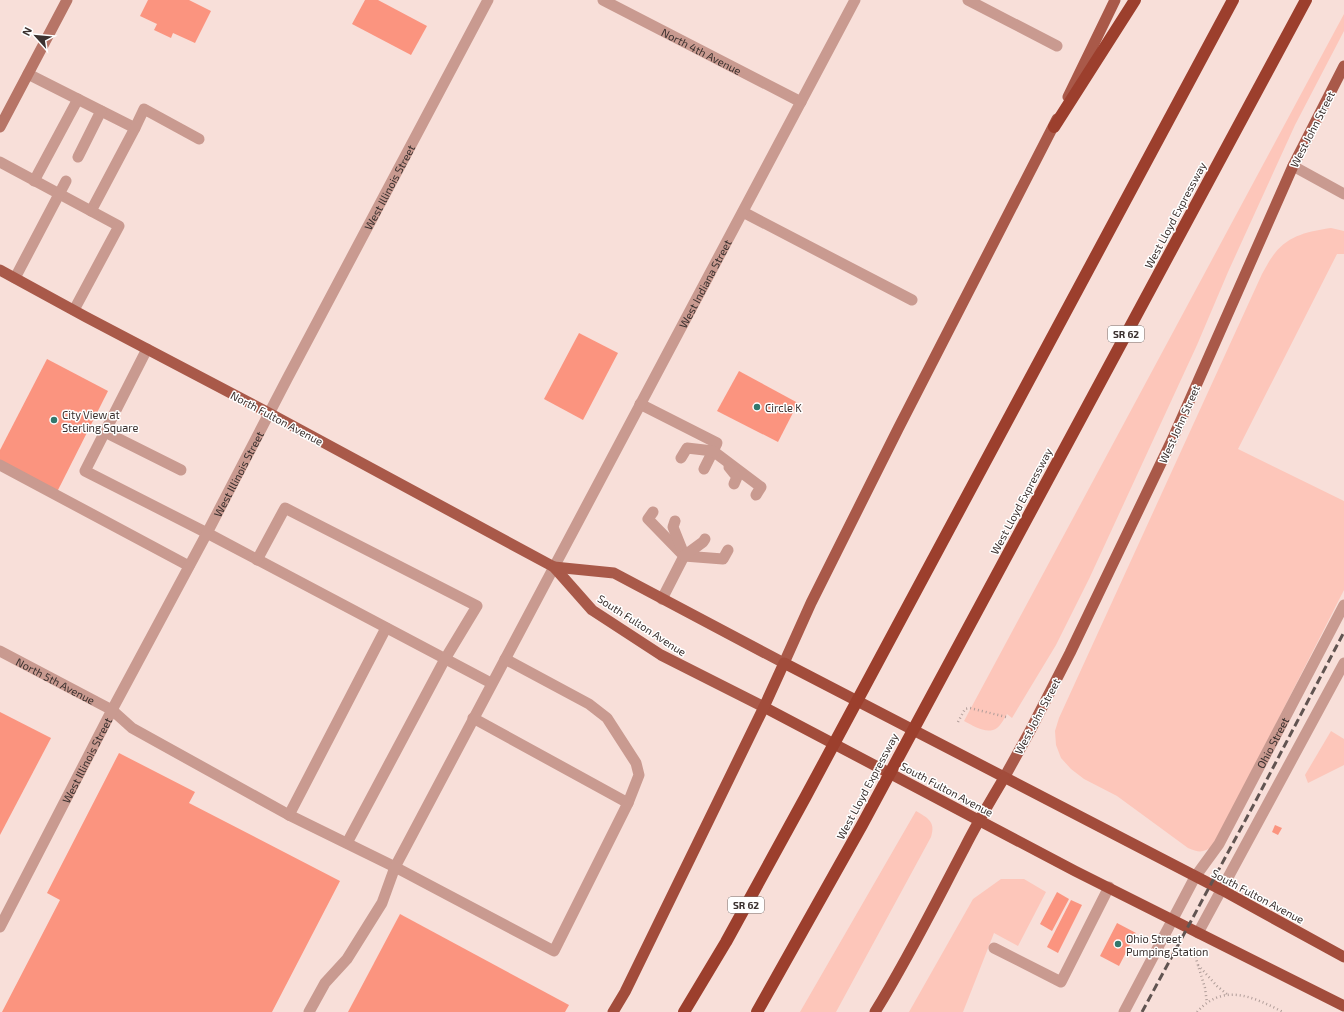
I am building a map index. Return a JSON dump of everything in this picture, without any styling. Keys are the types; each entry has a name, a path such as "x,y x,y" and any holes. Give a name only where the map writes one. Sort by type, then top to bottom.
{"highway":[{"path":"1054,127 1135,0"},
{"name":"SR 62","path":"684,1012 726,942 806,796 1233,0"},
{"name":"West Lloyd Expressway","path":"757,1012 862,824 1306,0"},
{"path":"613,1012 625,992 784,663"},
{"name":"South Fulton Avenue","path":"784,663 1222,890 1344,957"},
{"name":"South Fulton Avenue","path":"764,707 979,821 1344,1006"},
{"path":"874,1012 889,988 979,821 1004,778"}],"main road":[{"path":"0,127 67,0"},
{"path":"784,663 811,602 894,436 1054,127 1115,0"},
{"name":"West John Street","path":"1004,778 1070,653 1173,438 1293,166 1344,66"},
{"name":"North Fulton Avenue","path":"0,270 554,567"},
{"name":"South Fulton Avenue","path":"554,567 614,573 784,663"},
{"name":"South Fulton Avenue","path":"554,567 592,610 661,655 764,707"}],"street":[{"name":"West Illinois Street","path":"0,927 112,710 488,0"},
{"name":"North 4th Avenue","path":"603,0 801,102"},
{"name":"West Indiana Street","path":"309,1012 325,983 347,959 382,903 395,867 473,718 855,0"},
{"path":"968,0 1057,46"},
{"path":"28,74 135,128"},
{"path":"34,181 78,99"},
{"path":"91,211 144,110 199,139"},
{"path":"78,157 101,111"},
{"path":"0,162 119,226 74,310"},
{"path":"1293,166 1344,194"},
{"path":"15,278 66,181"},
{"path":"743,212 912,300"},
{"path":"147,349 85,471 207,533 492,683"},
{"path":"640,404 717,443 704,469"},
{"path":"105,432 180,470"},
{"path":"681,458 687,448 713,451 761,487 756,496"},
{"path":"713,451 738,476 734,484"},
{"path":"0,465 189,566"},
{"path":"257,560 286,508 477,606 446,660 347,843"},
{"path":"652,512 648,519 684,556 723,559 728,550"},
{"path":"675,521 673,526 684,556"},
{"path":"662,599 684,556 705,539"},
{"name":"Ohio Street","path":"1124,1012 1195,877 1219,844 1344,605"},
{"path":"289,815 386,628"},
{"name":"North 5th Avenue","path":"0,651 112,710 132,728 289,815 395,867 554,951 628,803"},
{"path":"473,718 628,803 639,775 636,763 607,718 589,704 505,659"},
{"path":"1198,933 1344,663"},
{"path":"994,948 1061,982 1109,887"}],"path":[{"path":"958,722 965,709 970,708 1006,717"},
{"path":"1207,1003 1205,988 1196,964 1228,995"},
{"path":"1197,1012 1207,1003 1218,997 1228,995 1250,996 1283,1012"}],"shaded area":[{"path":"1344,14 1344,31 1295,125 1228,272 1197,345 1089,579 1056,645 1012,718 1007,714 997,728 989,731 980,729 964,721"},
{"path":"1331,228 1344,231 1344,254 1337,254 1238,449 1344,501 1344,590 1214,845 1204,851 1196,851 1188,848 1117,796 1084,779 1071,769 1061,758 1056,745 1055,731 1059,718 1268,263 1281,247 1293,238 1308,232"},
{"path":"1331,731 1344,739 1344,765 1308,783 1305,775"},
{"path":"916,811 927,818 932,824 931,837 836,1012 800,1012"},
{"path":"1001,879 1024,879 1046,892 1018,946 994,933 963,1012 909,1012 973,899"}],"building":[{"path":"148,0 189,0 211,11 195,43 173,33 171,38 154,30 157,24 140,16"},
{"path":"365,0 378,0 427,26 411,55 352,24"},
{"path":"579,333 618,353 583,420 544,399"},
{"name":"City View at Sterling Square","path":"47,359 108,391 57,492 0,463 0,450"},
{"name":"Circle K","path":"739,371 798,403 778,442 717,411"},
{"path":"0,712 51,738 0,835"},
{"path":"119,753 195,792 189,803 340,881 272,1012 2,1012 60,900 47,893"},
{"path":"1275,825 1282,828 1278,835 1272,832"},
{"path":"1057,892 1069,899 1052,931 1040,924"},
{"path":"1071,900 1082,905 1058,953 1047,947"},
{"path":"400,914 569,1005 565,1012 348,1012"},
{"name":"Ohio Street Pumping Station","path":"1117,923 1136,933 1119,966 1100,956"}],"railway":[{"path":"1142,1012 1253,806 1344,632"}],"place":[{"name":"Circle K","path":"757,407"},
{"name":"City View at Sterling Square","path":"54,420"},
{"name":"Ohio Street Pumping Station","path":"1118,944"}]}
